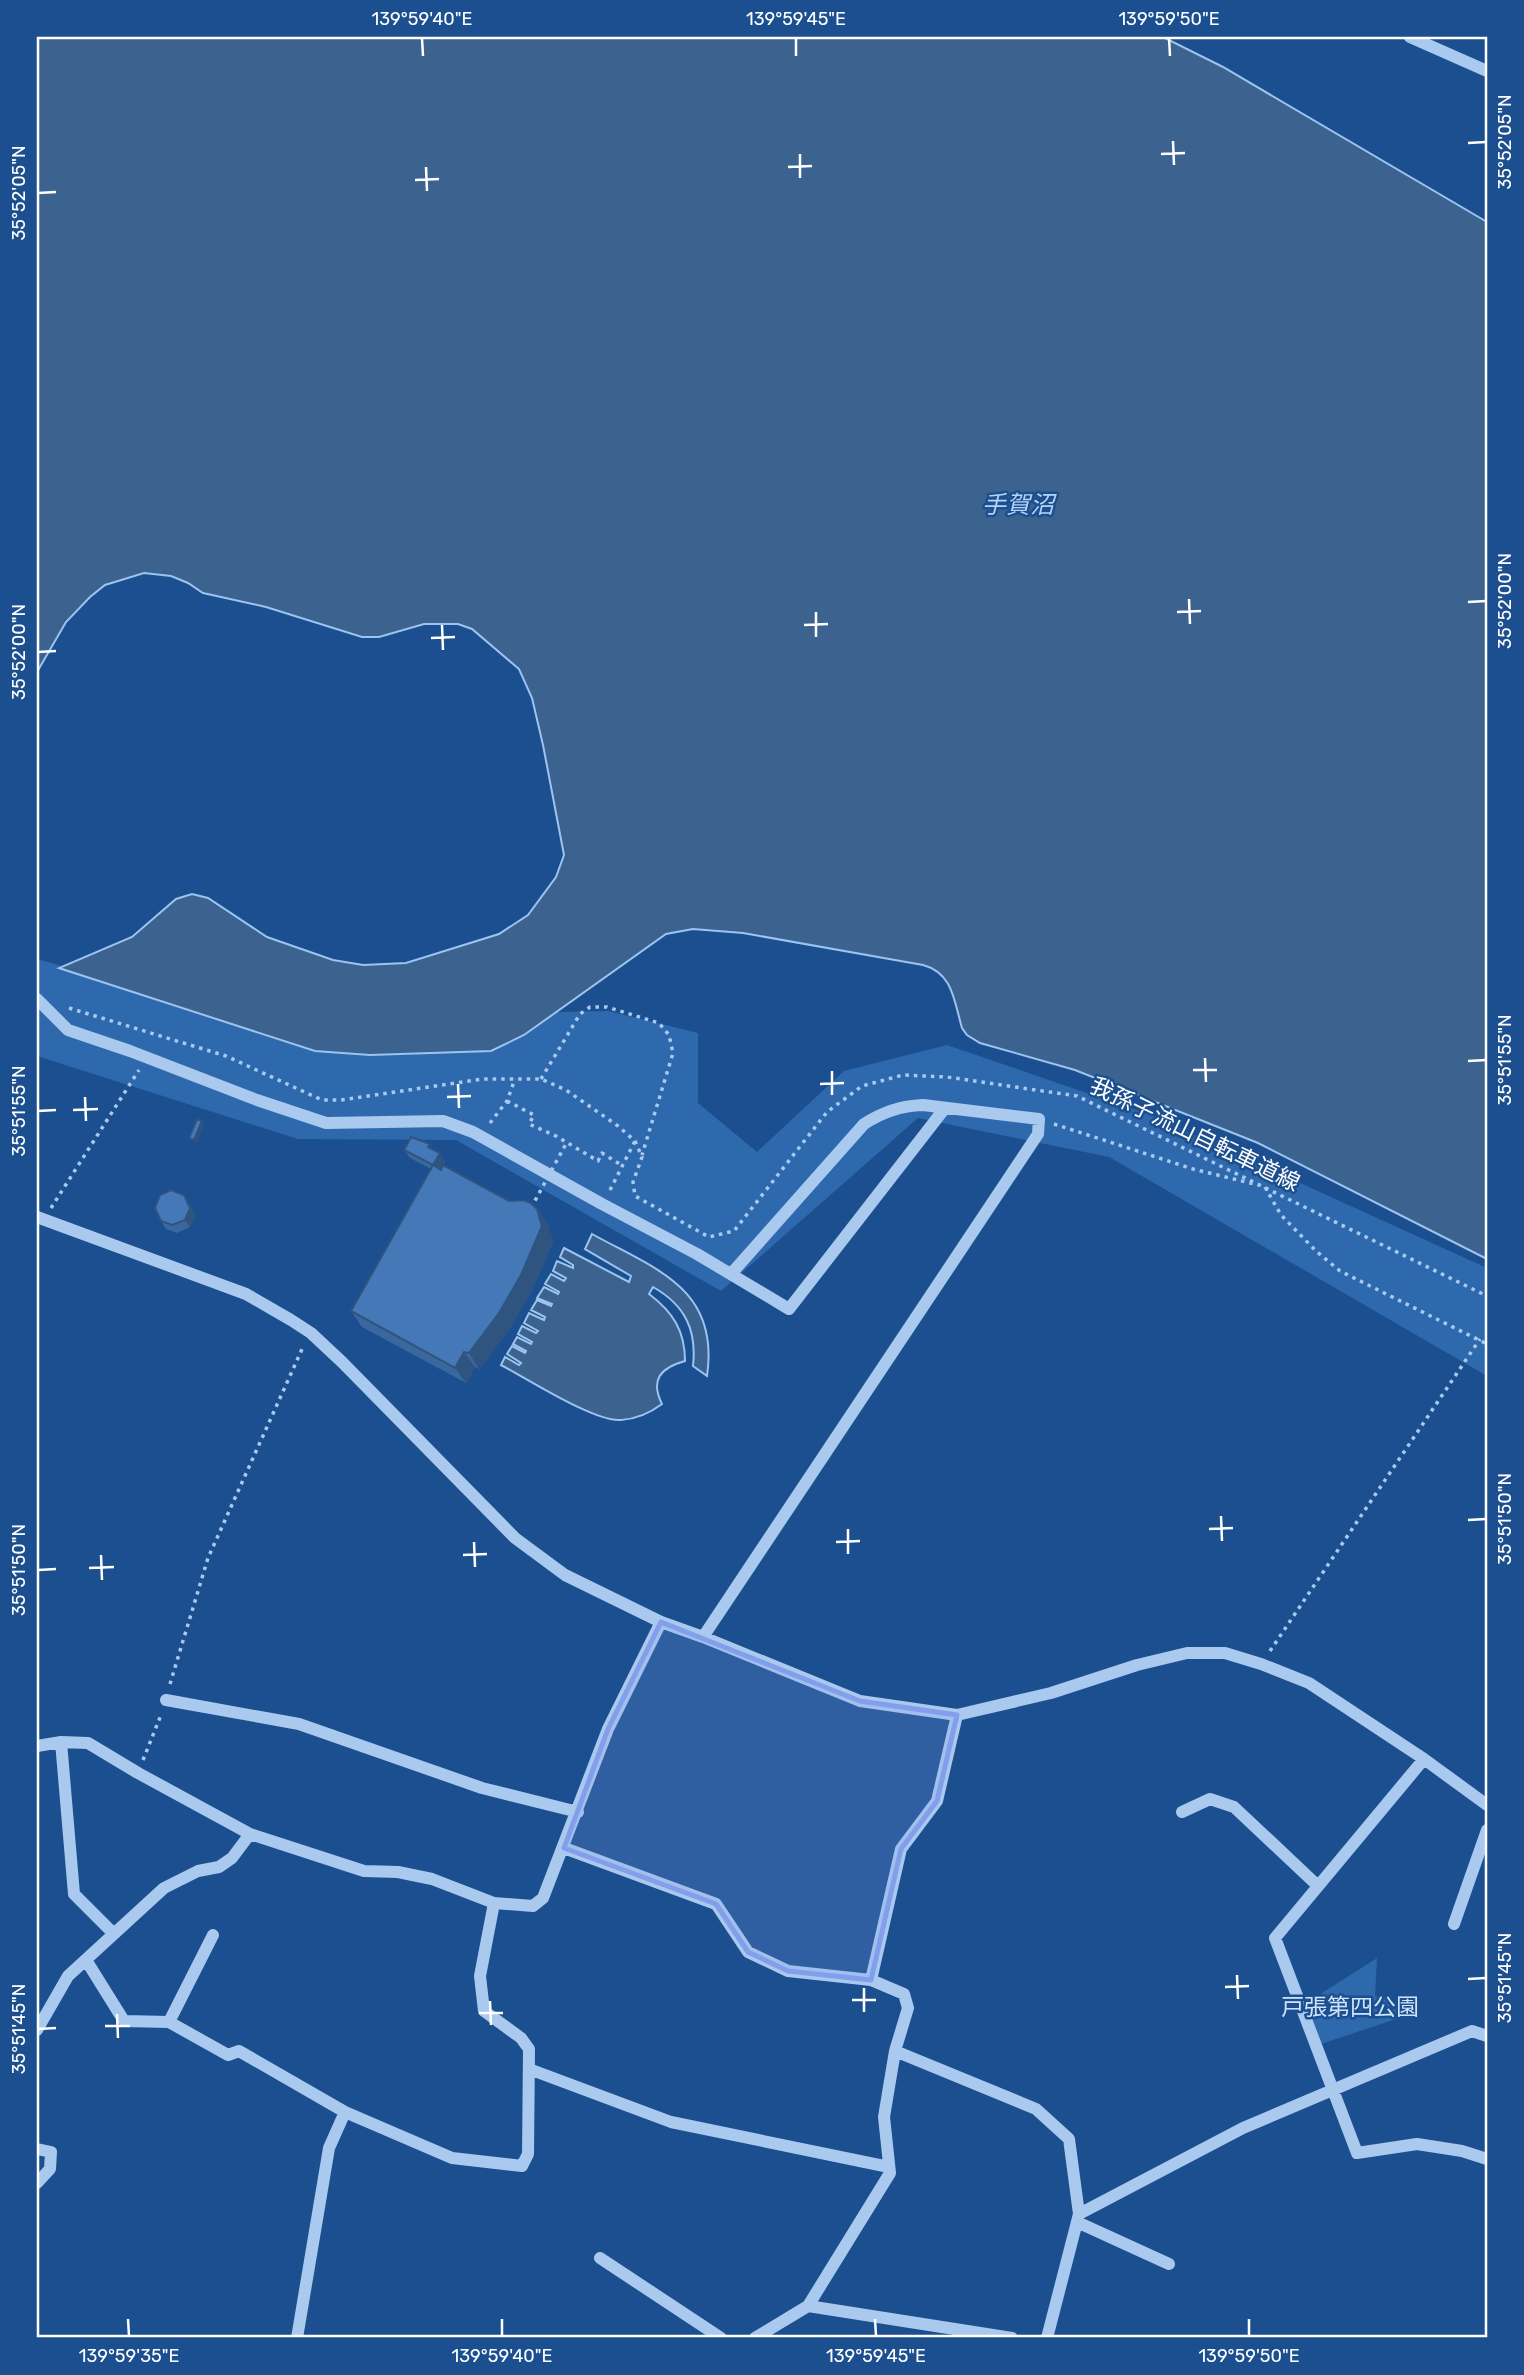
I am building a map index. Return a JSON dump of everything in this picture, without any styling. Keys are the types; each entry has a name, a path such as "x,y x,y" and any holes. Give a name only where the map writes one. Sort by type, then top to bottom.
{"street":[{"path":"1410,37 1487,71"},
{"path":"37,999 68,1030 326,1123 443,1121 463,1128 731,1274 789,1309 945,1108"},
{"path":"703,1637 1038,1134 1039,1119 923,1105 905,1106 881,1114 864,1124 731,1274"},
{"path":"42,1218 246,1294 311,1333 515,1538 565,1575 661,1622 860,1701 957,1715 1051,1693 1137,1665 1187,1653 1225,1653 1309,1683 1424,1759 1487,1805"},
{"path":"37,1746 61,1742 88,1743 250,1834 364,1871 398,1872 432,1879 494,1903 533,1906 543,1898 608,1729 661,1622"},
{"path":"166,1700 299,1724 482,1788 578,1812"},
{"path":"871,1980 901,1849 937,1801 957,1715"},
{"path":"61,1742 75,1894 114,1934"},
{"path":"1424,1759 1275,1938 1357,2152 1417,2144 1462,2151 1487,2159"},
{"path":"1182,1812 1210,1799 1234,1807 1318,1886"},
{"path":"1454,1924 1487,1830"},
{"path":"37,2030 68,1976 164,1888 198,1871 219,1867 232,1858 250,1834"},
{"path":"564,1849 716,1904 748,1952 788,1971 871,1980 904,1994 908,2008 895,2051 884,2117 890,2172 808,2306 755,2338"},
{"path":"86,1960 124,2021 169,2022 228,2055 239,2051 345,2112 452,2158 522,2166 528,2154 529,2049 522,2038 485,2011 480,1976 494,1903"},
{"path":"169,2022 213,1935"},
{"path":"1078,2218 1242,2128 1472,2031 1487,2036"},
{"path":"895,2051 1036,2109 1069,2139 1078,2218 1047,2338"},
{"path":"529,2069 671,2122 889,2167"},
{"path":"297,2338 329,2148 345,2112"},
{"path":"37,2149 51,2152 50,2169 37,2183"},
{"path":"1078,2218 1169,2264"},
{"path":"600,2258 721,2338"},
{"path":"808,2306 1012,2338"}],"path":[{"path":"62,1006 226,1056 323,1100 341,1100 483,1079 541,1079 566,1090 635,1141 642,1157"},
{"path":"541,1079 580,1014 590,1007 607,1007 659,1023 668,1035 673,1053 642,1157"},
{"path":"42,1218 147,1057"},
{"name":"我孫子流山自転車道線","path":"642,1157 633,1182 635,1196 709,1237 734,1231 827,1112 862,1086 903,1075 947,1077 1077,1096 1487,1296"},
{"path":"492,1120 507,1101 515,1077"},
{"path":"507,1101 534,1115 529,1124 598,1161 603,1153 623,1166"},
{"path":"1039,1119 1193,1169 1265,1187 1281,1215 1340,1271 1487,1344"},
{"path":"613,1185 635,1141"},
{"path":"525,1215 567,1142"},
{"path":"138,1773 166,1700 208,1558 298,1354 311,1333"},
{"path":"1261,1664 1480,1339"}],"highlighted area":[{"path":"661,1622 860,1701 957,1715 937,1801 901,1849 871,1980 788,1971 748,1952 716,1904 564,1848 608,1729"}],"green space":[{"path":"37,959 247,1018 608,1011 698,1033 698,1103 757,1152 844,1071 947,1045 1151,1115 1487,1268 1487,1376 1109,1157 918,1118 721,1291 456,1140 298,1139 37,1056"},
{"name":"戸張第四公園","path":"1377,1958 1375,1996 1420,2011 1315,2046 1300,2007"}],"water":[{"name":"手賀沼","path":"37,37 1163,37 1223,67 1487,222 1487,1259 1258,1143 1075,1070 980,1043 967,1035 962,1028 951,989 941,974 923,965 743,933 693,929 666,934 524,1035 491,1051 370,1055 315,1051 59,968 132,937 176,899 192,894 208,898 267,937 333,960 363,965 406,963 499,934 528,915 556,877 564,855 532,698 519,669 472,629 458,624 424,624 379,637 362,637 266,607 203,593 171,576 144,573 105,585 90,597 66,622 37,672"},
{"path":"592,1234 660,1271 678,1285 693,1302 703,1322 708,1346 707,1376 693,1366 691,1330 681,1310 653,1287 649,1294 671,1315 680,1331 685,1361 669,1367 660,1376 657,1388 662,1404 648,1413 632,1418 609,1419 595,1414 501,1365 505,1357 519,1365 521,1363 507,1354 512,1346 525,1353 526,1351 513,1344 517,1337 531,1344 532,1342 518,1334 522,1326 536,1333 538,1331 524,1323 529,1313 544,1320 545,1317 531,1310 537,1300 551,1306 552,1304 537,1298 544,1287 558,1294 559,1292 545,1284 551,1274 564,1281 566,1278 553,1271 557,1261 573,1268 573,1265 560,1257 564,1248 629,1282 631,1276 585,1249"}],"building":[{"path":"197,1119 202,1121 194,1140 189,1138"},
{"path":"411,1137 430,1144 428,1147 440,1153 433,1165 404,1150"},
{"path":"433,1165 441,1170 443,1165 509,1201 523,1200 531,1203 537,1209 542,1226 521,1275 499,1313 469,1353 464,1352 455,1368 351,1311"},
{"path":"171,1190 184,1195 190,1208 185,1220 172,1225 161,1221 155,1208 160,1195"}]}
